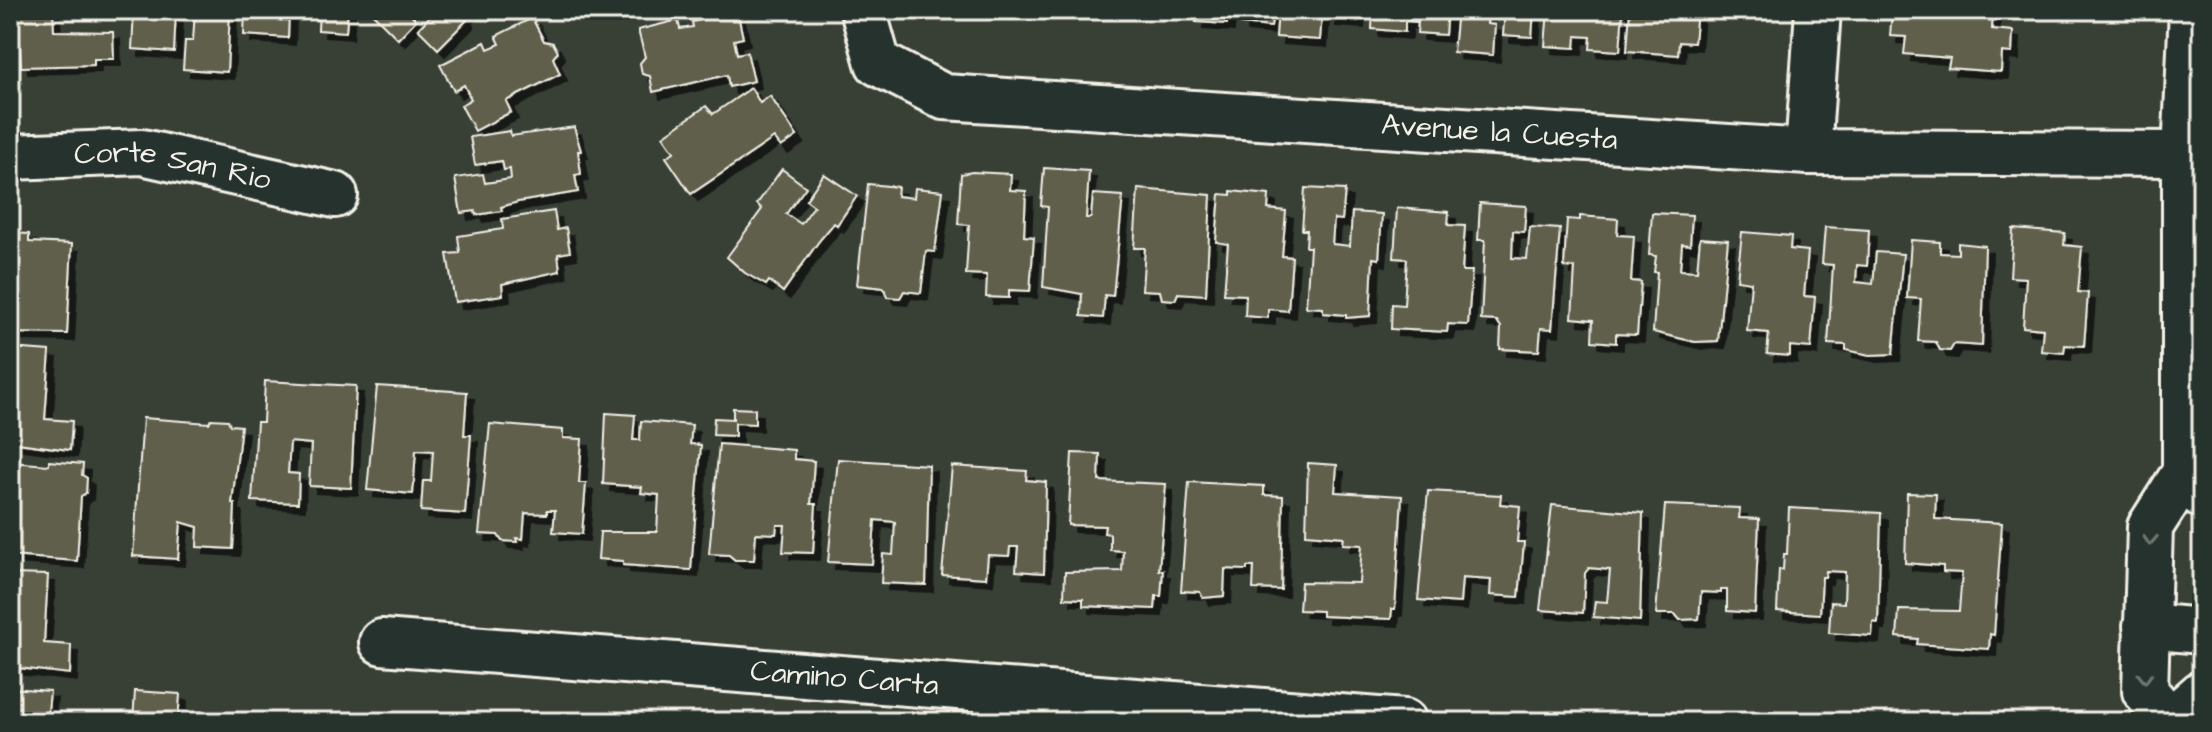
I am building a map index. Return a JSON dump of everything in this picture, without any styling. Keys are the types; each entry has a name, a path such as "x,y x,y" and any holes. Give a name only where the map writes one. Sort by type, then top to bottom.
{"street":[{"name":"Avenue la Cuesta","path":"863,10 878,63 944,97 1808,152 2185,154"},
{"path":"1808,152 1818,10"},
{"path":"2181,711 2145,691 2146,626 2150,527 2194,484 2185,154 2192,10"},
{"name":"Corte San Rio","path":"10,157 142,152 335,195"},
{"path":"2146,626 2202,631"},
{"name":"Camino Carta","path":"382,642 1404,722"}],"building":[{"path":"17,10 53,10 54,31 113,32 114,59 94,59 94,65 21,67"},
{"path":"134,10 176,10 174,52 132,49"},
{"path":"195,10 230,10 227,72 183,69 185,41 193,41"},
{"path":"245,10 312,10 312,14 289,13 288,38 244,35"},
{"path":"319,10 348,10 346,32 318,30"},
{"path":"369,10 407,10 416,20 398,39"},
{"path":"436,10 471,10 464,17 467,20 438,49 418,29"},
{"path":"737,10 743,38 734,40 737,54 747,52 754,81 729,87 727,75 653,92 650,76 642,74 640,63 645,57 638,30 678,20 680,29 693,27 692,22 721,15 720,12"},
{"path":"1197,10 1273,10 1271,27 1241,24 1242,12 1228,11 1227,24 1196,22"},
{"path":"1278,10 1322,14 1320,40 1276,37"},
{"path":"1329,10 1358,10 1357,21 1329,19"},
{"path":"1373,10 1447,10 1445,35 1417,33 1418,22 1405,21 1405,32 1372,29"},
{"path":"1457,10 1488,10 1487,24 1495,25 1493,55 1453,52"},
{"path":"1505,10 1534,10 1532,37 1503,35"},
{"path":"1548,10 1623,10 1620,51 1590,49 1591,37 1576,36 1575,48 1545,46"},
{"path":"1630,10 1697,10 1694,43 1679,42 1678,55 1627,51"},
{"path":"1892,10 1993,10 1992,29 2013,31 2012,53 2002,52 2001,72 1948,68 1950,58 1904,54 1906,37 1890,36"},
{"path":"532,18 544,41 553,43 558,52 553,58 560,74 506,101 511,112 475,131 461,105 471,99 464,85 454,91 440,65 485,42 488,49 500,44 496,36"},
{"path":"751,88 760,103 770,96 797,136 781,147 774,138 691,194 666,157 674,152 663,136 706,106 713,114"},
{"path":"574,127 581,151 578,151 581,174 575,175 578,192 518,202 501,207 502,211 476,215 475,211 461,213 455,178 483,174 485,183 511,179 510,169 504,170 502,161 475,165 470,137 510,131 511,136"},
{"path":"1044,168 1089,171 1086,218 1091,218 1093,194 1123,196 1113,296 1105,295 1103,318 1081,316 1082,294 1043,287 1048,207 1041,206"},
{"path":"782,169 806,187 786,214 801,224 814,206 806,200 824,174 857,196 837,225 834,223 819,241 783,292 769,281 766,285 745,273 727,257 762,209 757,204"},
{"path":"961,174 1011,174 1010,190 1026,191 1024,236 1034,237 1030,291 1009,290 1009,298 986,297 987,275 966,274 969,225 958,224"},
{"path":"868,184 898,187 897,196 914,198 915,188 943,191 935,252 926,251 921,293 904,291 900,298 887,297 884,288 857,285"},
{"path":"1305,188 1345,190 1342,220 1334,219 1332,244 1350,246 1352,212 1382,214 1379,259 1373,258 1370,316 1346,318 1346,315 1323,313 1323,308 1306,307 1310,247 1306,247 1307,230 1302,230"},
{"path":"1138,189 1211,195 1206,295 1178,293 1175,300 1162,299 1160,291 1142,290 1145,248 1134,248"},
{"path":"1231,191 1269,195 1268,209 1286,211 1282,256 1292,257 1288,311 1268,309 1268,318 1245,316 1246,295 1224,294 1228,244 1216,242 1220,194 1231,195"},
{"path":"1480,203 1526,206 1524,232 1513,231 1512,258 1527,259 1530,227 1560,229 1552,329 1541,328 1539,351 1500,349 1501,327 1497,321 1481,320 1485,240 1478,240"},
{"path":"1397,208 1449,212 1448,225 1465,226 1462,271 1472,271 1468,325 1448,324 1447,332 1391,329 1392,304 1404,305 1407,259 1394,258"},
{"path":"554,211 557,230 566,228 570,252 558,254 560,271 502,284 503,295 455,302 447,254 460,253 458,236 503,229 502,219"},
{"path":"1652,213 1692,215 1690,245 1682,244 1680,270 1697,271 1700,238 1728,240 1718,341 1695,342 1653,332 1657,272 1654,272 1656,256 1649,255"},
{"path":"1580,216 1618,219 1617,235 1634,236 1631,281 1641,282 1637,335 1616,334 1616,343 1592,341 1593,320 1572,318 1575,268 1564,267 1567,219 1580,220"},
{"path":"1825,227 1869,230 1867,266 1857,265 1856,282 1873,284 1876,252 1903,254 1893,354 1870,355 1846,350 1846,345 1828,344 1833,265 1822,264"},
{"path":"2013,229 2065,233 2064,245 2082,247 2078,292 2088,293 2084,346 2065,345 2064,353 2041,351 2043,329 2023,327 2026,278 2010,277"},
{"path":"1742,232 1791,236 1790,249 1808,251 1804,296 1815,297 1811,348 1790,346 1790,356 1767,354 1769,333 1747,331 1751,282 1737,280"},
{"path":"10,233 29,234 29,242 72,244 67,334 10,333"},
{"path":"1911,240 1940,242 1940,253 1958,254 1958,243 1985,246 1982,346 1954,344 1950,351 1940,350 1936,342 1918,341 1921,299 1907,298"},
{"path":"10,348 50,351 45,419 72,421 70,450 10,442"},
{"path":"265,381 356,386 351,488 309,486 311,444 290,442 288,473 299,474 298,503 252,501 257,422 263,422"},
{"path":"377,386 467,392 464,435 471,435 465,514 421,511 423,481 431,481 433,451 416,450 413,494 367,490"},
{"path":"733,408 755,409 755,424 735,423 735,436 713,435 714,418 733,419"},
{"path":"606,413 635,415 633,440 640,440 641,421 692,425 690,444 701,445 691,570 623,565 623,561 598,559 600,532 657,532 659,495 641,493 642,487 603,484"},
{"path":"143,418 209,423 211,419 228,420 230,425 241,426 232,503 235,504 233,549 197,547 198,527 181,522 178,559 133,556"},
{"path":"490,424 563,430 563,438 582,439 579,483 586,483 582,534 553,532 555,510 547,510 547,514 525,513 523,539 516,538 517,542 502,541 498,535 479,534"},
{"path":"719,444 794,450 794,459 814,461 811,504 816,504 813,553 783,552 785,525 777,525 776,534 756,533 754,560 735,560 729,555 709,554"},
{"path":"1072,453 1100,454 1099,481 1166,484 1159,570 1163,570 1161,596 1156,596 1155,609 1083,606 1083,599 1064,598 1065,572 1122,571 1123,551 1110,550 1110,534 1104,533 1105,526 1068,525"},
{"path":"838,459 929,465 926,585 881,583 883,554 893,555 895,522 875,520 872,564 828,562"},
{"path":"49,461 83,464 82,475 87,478 86,493 81,496 77,561 10,556 10,462 49,465"},
{"path":"1308,463 1337,465 1335,492 1402,496 1395,609 1392,609 1391,619 1322,616 1322,611 1299,610 1301,582 1359,583 1362,545 1343,544 1344,537 1306,534"},
{"path":"952,466 1027,471 1026,480 1046,482 1044,573 1016,571 1018,547 1010,547 1009,556 988,555 986,578 942,575"},
{"path":"1189,482 1264,486 1264,495 1283,496 1281,590 1253,589 1254,567 1247,567 1247,570 1225,569 1224,596 1203,598 1200,592 1181,591"},
{"path":"1428,491 1501,495 1500,504 1520,506 1517,542 1524,542 1519,597 1490,595 1491,580 1462,578 1460,603 1418,600"},
{"path":"1907,493 1936,494 1935,519 2002,523 1994,635 1990,634 1989,649 1917,644 1918,639 1897,637 1899,610 1959,611 1962,573 1943,572 1943,566 1905,563"},
{"path":"1552,505 1643,513 1640,621 1593,617 1595,601 1607,602 1610,570 1589,568 1585,573 1583,613 1540,610"},
{"path":"1665,505 1740,508 1739,518 1759,519 1755,613 1727,611 1727,590 1721,590 1721,593 1701,592 1699,619 1680,620 1675,614 1656,614"},
{"path":"1789,508 1881,513 1878,623 1873,622 1872,636 1829,633 1831,602 1844,603 1845,572 1826,571 1825,577 1822,577 1820,614 1777,611 1779,569 1783,570 1784,554 1787,554"},
{"path":"10,574 48,575 44,643 71,645 70,674 10,667"},
{"path":"10,688 50,691 47,722 10,722"},
{"path":"135,691 180,694 178,722 133,722"},
{"path":"197,712 232,714 232,722 196,722"}]}
